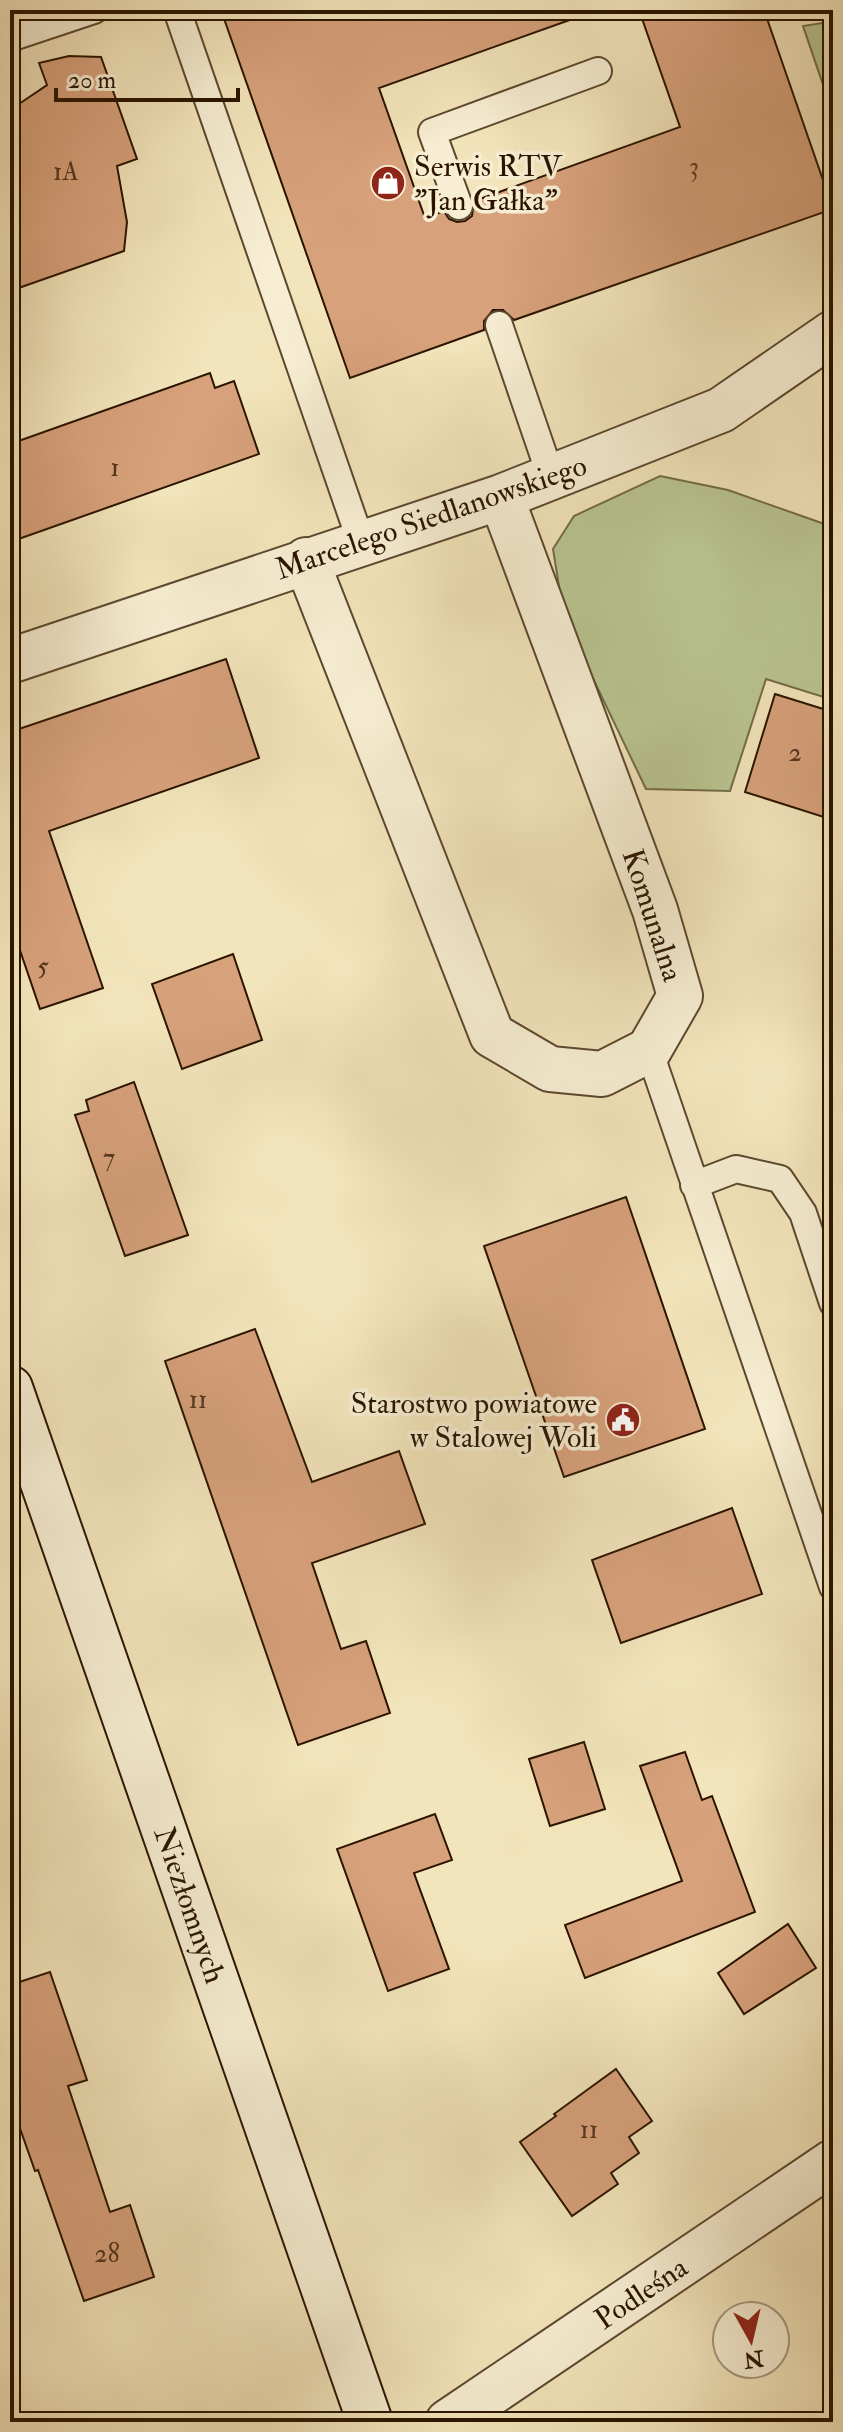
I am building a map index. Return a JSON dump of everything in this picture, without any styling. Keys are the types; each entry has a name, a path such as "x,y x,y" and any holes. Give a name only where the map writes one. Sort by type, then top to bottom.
{"street":[{"name":"Marcelego Siedlanowskiego","path":"10,661 501,497 721,410 833,333"},
{"name":"Komunalna","path":"501,497 655,910 680,996 649,1050"},
{"path":"306,560 492,1035 550,1069 602,1074 649,1050"},
{"name":"Niezłomnych","path":"10,1388 370,2422"},
{"name":"Podleśna","path":"448,2422 833,2162"}],"lane":[{"path":"10,38 94,10"},
{"path":"177,10 361,542"},
{"path":"459,206 432,132 598,71"},
{"path":"499,325 551,477"},
{"path":"649,1050 833,1587"},
{"path":"694,1185 736,1169 780,1179 803,1213 833,1303"}],"green space":[{"path":"825,10 833,10 833,114 803,26 829,22"},
{"path":"660,476 728,490 833,527 833,700 766,679 730,791 646,789 564,618 553,549 574,516"}],"building":[{"path":"221,10 576,10 578,17 379,88 425,218 444,211 449,219 457,222 472,216 474,201 680,127 639,10 764,10 833,209 514,320 503,310 493,310 484,321 484,330 350,378"},
{"path":"69,56 101,57 137,159 117,166 127,222 124,251 10,291 10,110 47,85 39,63"},
{"path":"210,373 215,388 234,381 259,454 10,542 10,444"},
{"path":"226,659 259,758 49,831 103,988 40,1009 10,921 10,732"},
{"path":"775,694 833,712 833,820 745,792"},
{"path":"233,954 262,1040 182,1069 152,984"},
{"path":"134,1082 188,1235 125,1256 75,1115 89,1111 86,1100"},
{"path":"626,1197 705,1429 564,1477 484,1246"},
{"path":"255,1329 312,1482 399,1451 425,1524 312,1563 341,1649 366,1641 390,1713 298,1745 165,1361"},
{"path":"732,1508 762,1594 621,1643 592,1560"},
{"path":"584,1742 605,1809 550,1826 529,1759"},
{"path":"685,1752 702,1800 712,1796 755,1912 585,1978 565,1925 682,1881 640,1766"},
{"path":"435,1814 452,1860 414,1873 449,1969 388,1991 337,1849"},
{"path":"788,1924 816,1968 744,2014 718,1973"},
{"path":"50,1972 87,2080 68,2086 110,2212 130,2205 154,2277 84,2301 10,2100 10,1985"},
{"path":"616,2069 652,2121 629,2137 639,2153 611,2173 618,2184 572,2216 520,2142"}],"place":[{"name":"Serwis RTV \"Jan Gałka\"","path":"388,183"},
{"name":"Starostwo powiatowe w Stalowej Woli","path":"623,1420"}]}
